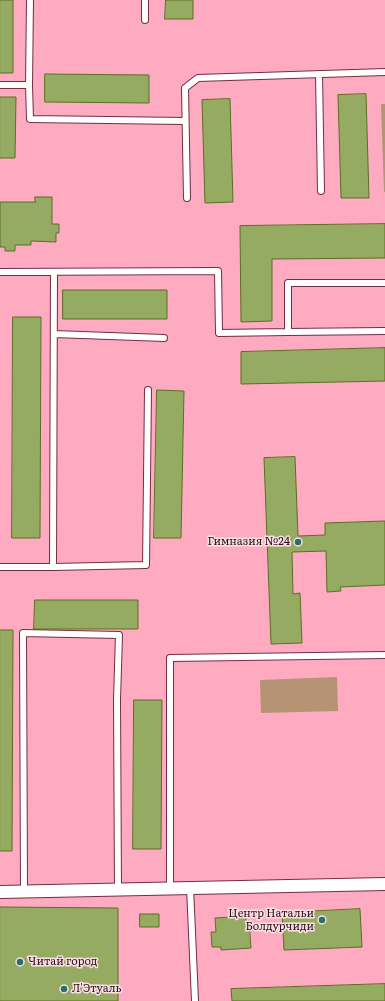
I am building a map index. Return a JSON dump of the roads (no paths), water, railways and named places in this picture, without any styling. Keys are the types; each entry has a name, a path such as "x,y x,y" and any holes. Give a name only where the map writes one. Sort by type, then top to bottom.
{"street":[{"path":"0,892 385,884"}],"lane":[{"path":"30,0 30,119 185,121"},
{"path":"145,0 145,20"},
{"path":"187,198 184,88 198,78 385,72"},
{"path":"319,74 321,191"},
{"path":"0,85 29,85"},
{"path":"0,272 218,271 220,333 385,331"},
{"path":"53,567 54,272"},
{"path":"288,332 288,283 385,283"},
{"path":"54,334 164,338"},
{"path":"0,567 146,565 148,390"},
{"path":"24,891 23,633 119,635 117,700 118,889"},
{"path":"170,888 170,658 385,655"},
{"path":"190,887 195,1001"}],"place":[{"name":"Гимназия №24","path":"298,542"},
{"name":"Центр Натальи Болдурчиди","path":"322,920"},
{"name":"Читай город","path":"20,962"},
{"name":"Л'Этуаль","path":"64,989"}]}
